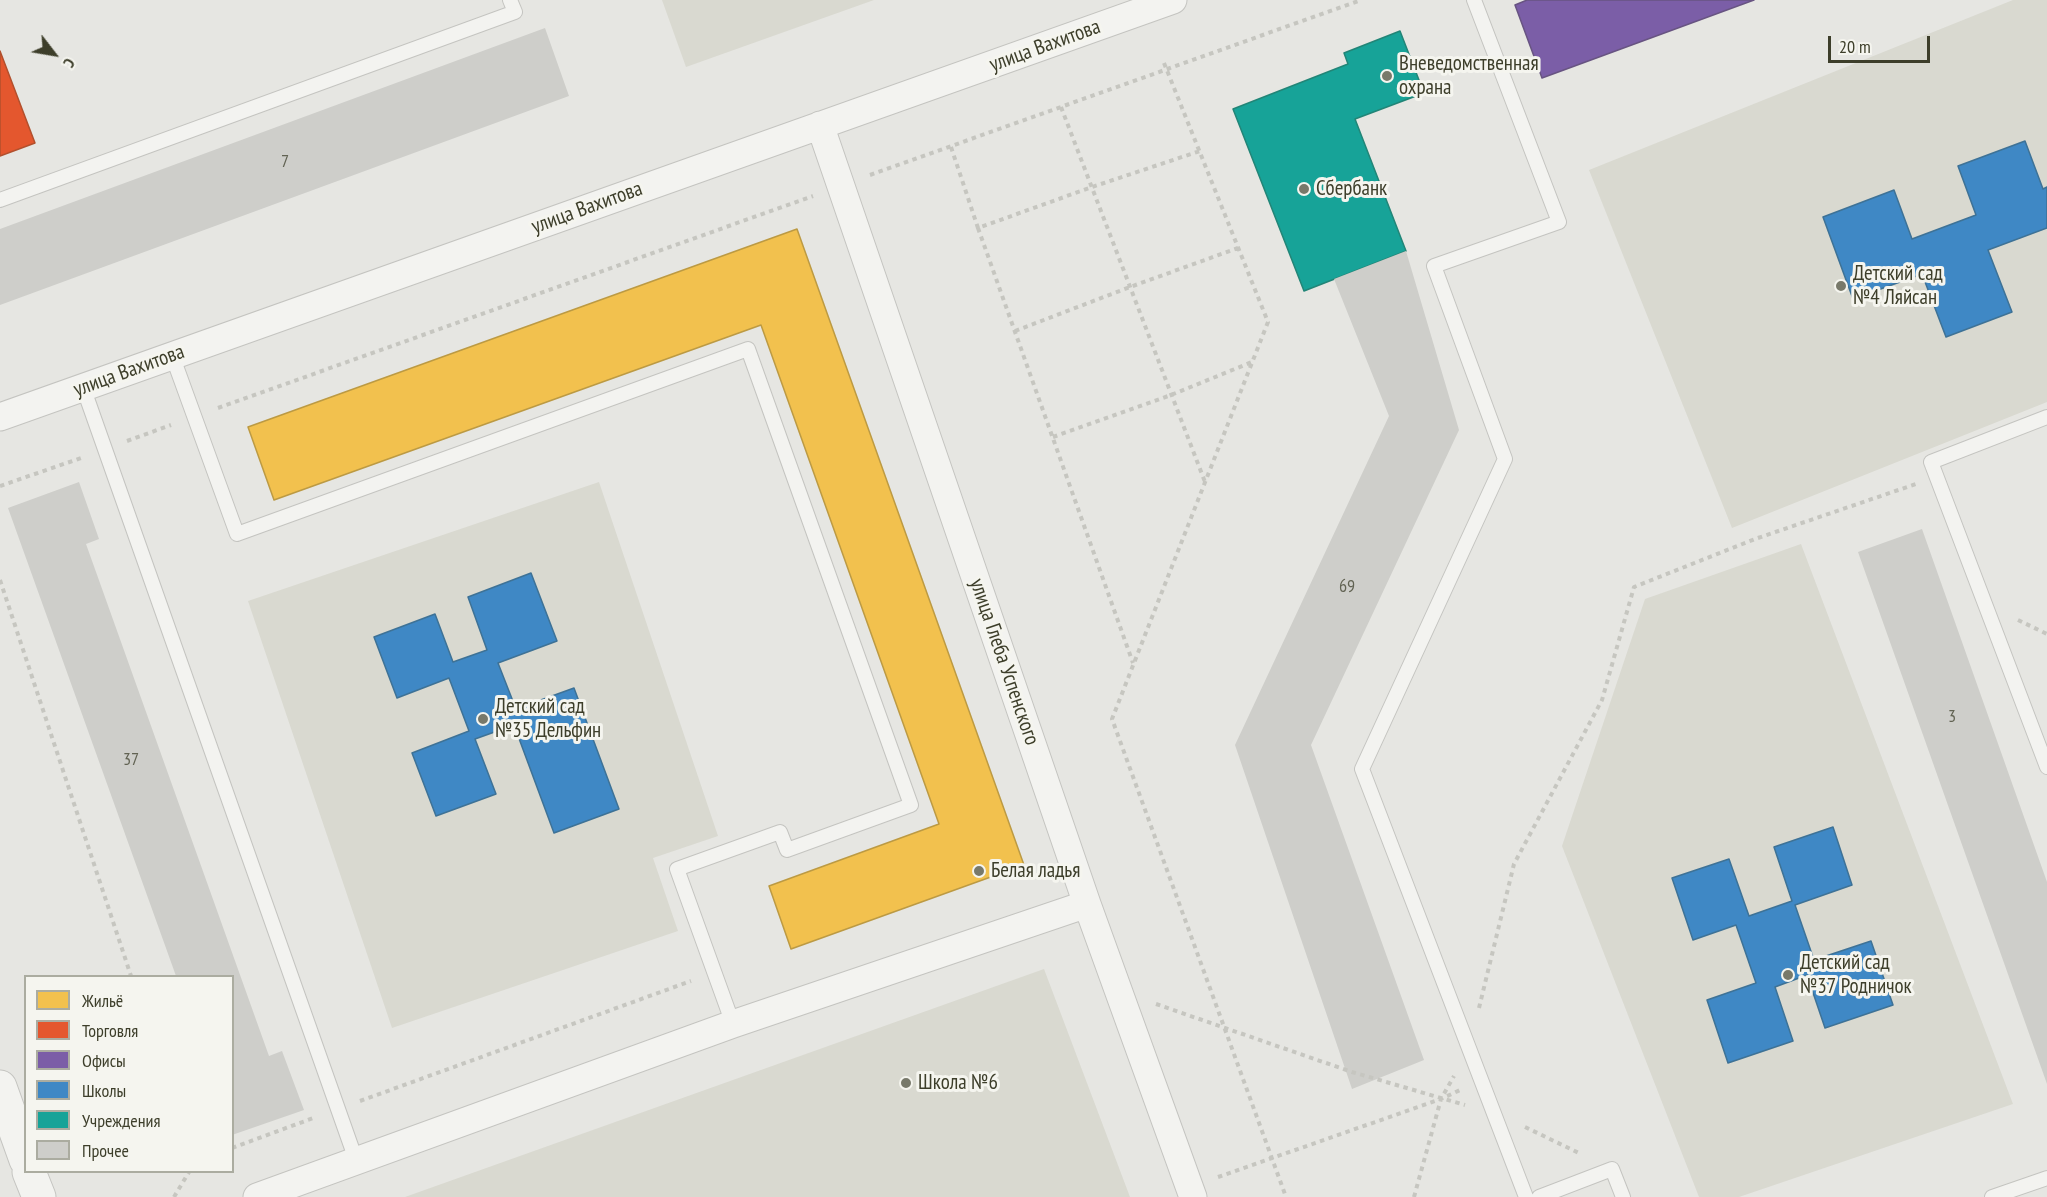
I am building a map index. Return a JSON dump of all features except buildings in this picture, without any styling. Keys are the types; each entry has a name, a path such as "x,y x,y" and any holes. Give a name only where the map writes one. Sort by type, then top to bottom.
{"street":[{"name":"улица Вахитова","path":"0,417 1173,0"},
{"name":"улица Глеба Успенского","path":"820,125 1087,903 1191,1192"},
{"path":"257,1197 733,1024 1087,903"},
{"path":"0,1088 24,1154"},
{"path":"29,1173 39,1197"}],"lane":[{"path":"0,200 515,12 510,0"},
{"path":"1474,0 1559,222 1434,266 1505,459 1362,769 1526,1197"},
{"path":"172,355 237,534 748,349 911,805 787,850 780,832 677,869 733,1024"},
{"path":"83,387 356,1160"},
{"path":"2047,417 1931,462 2047,767"},
{"path":"1539,1197 1612,1169 1623,1197"},
{"path":"1992,1197 2047,1178"}],"path":[{"path":"0,486 1361,0"},
{"path":"1164,63 1268,322 1112,719 1286,1197"},
{"path":"1061,107 1205,482"},
{"path":"951,147 1134,663"},
{"path":"978,228 1200,151"},
{"path":"1015,331 1238,248"},
{"path":"1053,437 1172,395 1252,362"},
{"path":"1414,1197 1441,1099 1469,1049 1514,864 1602,700 1634,587 1755,539 1936,477"},
{"path":"0,580 131,975"},
{"path":"234,1147 695,979"},
{"path":"1119,991 1225,1029 1441,1099 1493,1111 1612,1169"},
{"path":"1191,1192 1272,1158 1441,1099 1481,1080"},
{"path":"174,1197 188,1173"}],"shaded area":[{"path":"662,0 874,0 686,67"},
{"name":"Детский сад №4 Ляйсан","path":"2013,0 2047,0 2047,402 1732,528 1589,170"},
{"name":"Детский сад №35 Дельфин","path":"599,482 718,836 653,858 678,931 392,1028 248,601"},
{"name":"Детский сад №37 Родничок","path":"1801,544 2013,1104 1739,1197 1699,1197 1562,846 1645,599"},
{"name":"Школа №6","path":"1044,969 1130,1197 405,1197"}],"place":[{"name":"Вневедомственная охрана","path":"1387,76"},
{"name":"Сбербанк","path":"1304,189"},
{"name":"Детский сад №4 Ляйсан","path":"1841,286"},
{"name":"Детский сад №35 Дельфин","path":"483,719"},
{"name":"Белая ладья","path":"979,871"},
{"name":"Детский сад №37 Родничок","path":"1788,975"},
{"name":"Школа №6","path":"906,1083"}]}
